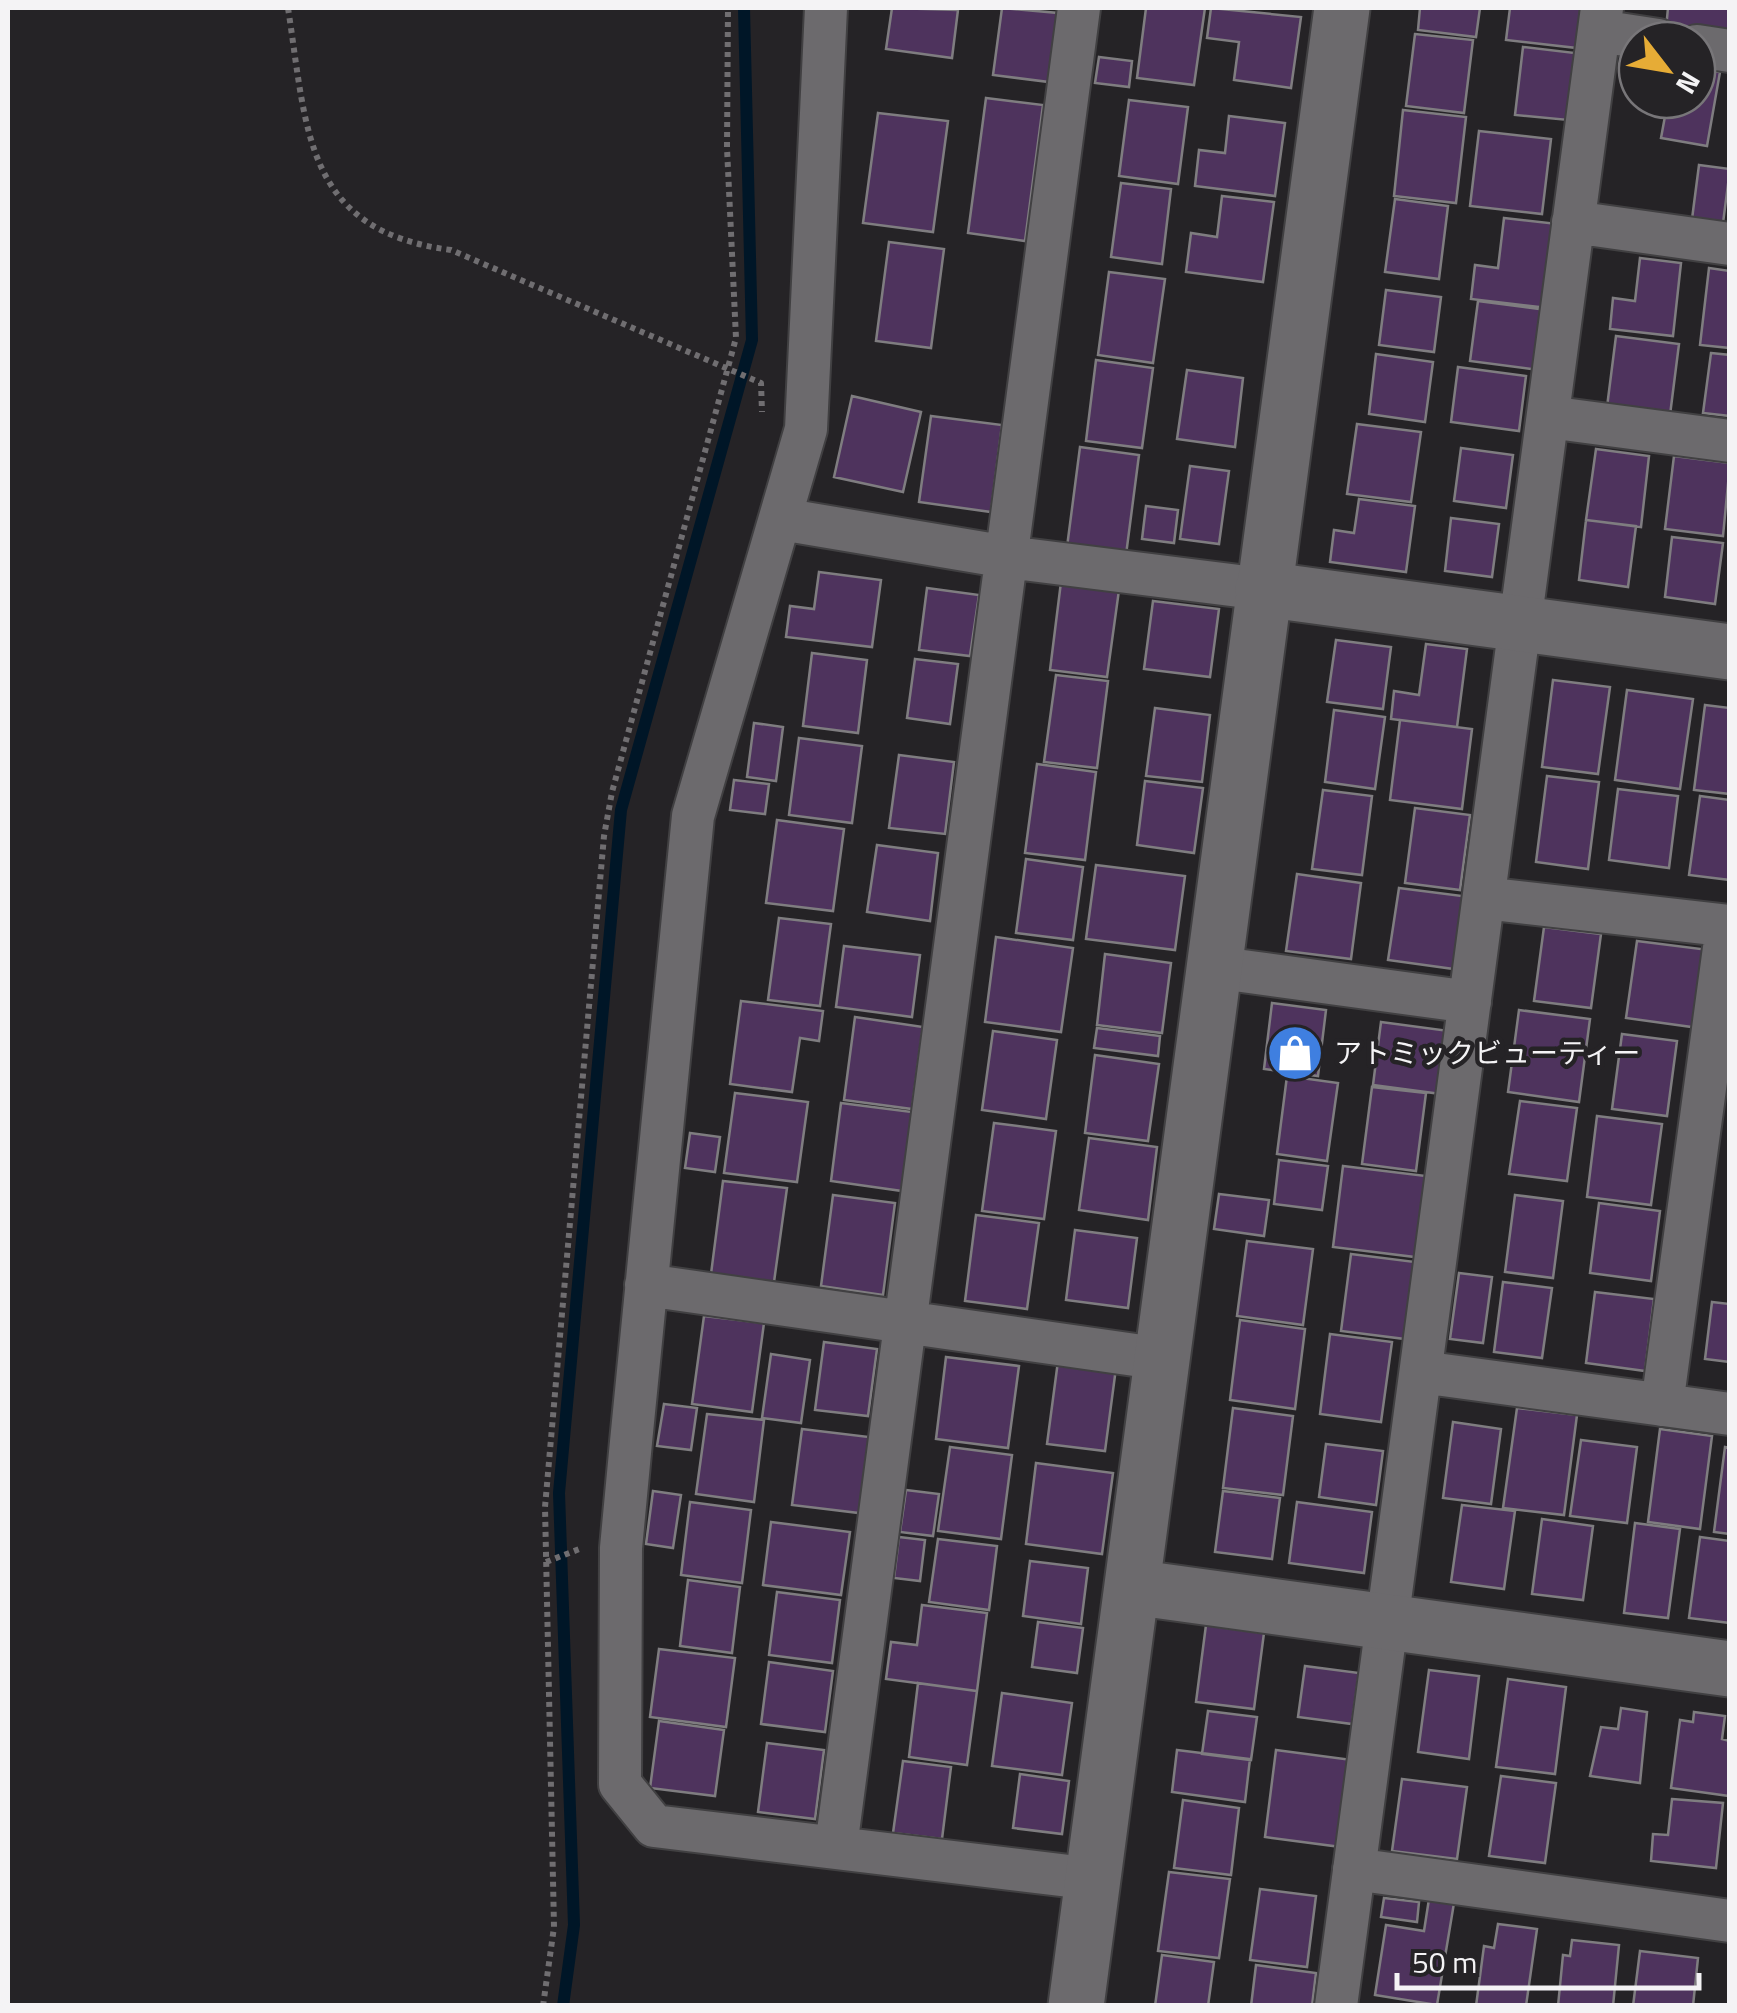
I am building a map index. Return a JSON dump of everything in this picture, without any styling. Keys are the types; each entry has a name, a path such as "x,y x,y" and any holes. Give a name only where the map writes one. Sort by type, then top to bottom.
{"street":[{"path":"826,8 806,429 693,816 620,1548 620,1784 654,1826 1094,1879"},
{"path":"836,1847 1079,8"},
{"path":"1076,2006 1342,8"},
{"path":"1336,2006 1601,19"},
{"path":"1573,222 1730,244"},
{"path":"1548,417 1730,441"},
{"path":"781,519 1007,557 1730,652"},
{"path":"1484,898 1728,926 1662,1405"},
{"path":"1214,967 1470,1002"},
{"path":"646,1286 1163,1359"},
{"path":"1421,1372 1730,1414"},
{"path":"1132,1587 1730,1669"},
{"path":"1354,1869 1730,1920"}],"path":[{"path":"288,8 303,106 326,180 343,206 370,227 409,244 451,250 754,380"},
{"path":"543,2006 554,1927 544,1507 558,1332 604,836 612,792 732,371 736,338 727,148 728,8"},
{"path":"546,1562 573,1551"}],"building":[{"path":"892,8 958,10 952,58 886,49"},
{"path":"1002,8 1058,13 1049,82 993,75"},
{"path":"1146,8 1205,8 1194,85 1137,78"},
{"path":"1211,8 1301,17 1291,88 1234,80 1239,42 1207,38"},
{"path":"1420,8 1480,8 1476,37 1418,30"},
{"path":"1510,8 1582,8 1577,48 1506,40"},
{"path":"1668,8 1730,8 1728,35 1717,34 1717,20 1667,20"},
{"path":"1415,34 1473,40 1464,113 1406,106"},
{"path":"1523,47 1575,53 1568,120 1515,115"},
{"path":"1099,57 1132,61 1129,87 1095,83"},
{"path":"986,98 1043,105 1025,241 968,233"},
{"path":"1129,100 1188,107 1178,184 1119,176"},
{"path":"1403,110 1466,117 1456,203 1394,196"},
{"path":"878,113 948,121 933,232 863,223"},
{"path":"1229,116 1285,123 1275,196 1195,186 1199,150 1225,153"},
{"path":"1664,120 1712,120 1707,146 1661,138"},
{"path":"1479,131 1551,139 1542,214 1470,206"},
{"path":"1699,165 1730,169 1723,223 1692,219"},
{"path":"1121,183 1171,189 1162,264 1111,257"},
{"path":"1222,196 1274,202 1263,282 1186,272 1191,233 1217,237"},
{"path":"1395,199 1448,206 1439,279 1385,272"},
{"path":"1504,218 1558,224 1548,308 1471,299 1475,265 1498,268"},
{"path":"889,242 944,249 931,348 876,341"},
{"path":"1640,258 1681,263 1673,336 1610,329 1613,298 1635,301"},
{"path":"1709,268 1730,271 1730,348 1700,345"},
{"path":"1109,272 1165,279 1153,363 1098,355"},
{"path":"1386,290 1441,297 1434,352 1379,345"},
{"path":"1478,301 1547,310 1539,370 1470,361"},
{"path":"1616,336 1679,344 1670,415 1607,407"},
{"path":"1711,353 1730,355 1730,416 1703,413"},
{"path":"1376,354 1433,362 1425,422 1369,414"},
{"path":"1096,360 1153,368 1142,448 1086,441"},
{"path":"1458,367 1526,376 1519,431 1451,422"},
{"path":"1187,370 1243,378 1235,447 1177,439"},
{"path":"852,396 921,412 903,492 834,477"},
{"path":"931,416 1002,425 991,512 919,502"},
{"path":"1357,424 1421,432 1411,502 1347,494"},
{"path":"1080,447 1139,455 1126,555 1067,547"},
{"path":"1461,448 1513,455 1506,508 1454,501"},
{"path":"1596,449 1649,456 1641,527 1586,520"},
{"path":"1674,456 1730,463 1723,536 1665,529"},
{"path":"1190,466 1229,471 1219,544 1180,539"},
{"path":"1359,499 1415,506 1406,572 1330,562 1334,530 1354,533"},
{"path":"1146,506 1178,510 1174,543 1142,539"},
{"path":"1451,518 1499,524 1492,577 1445,571"},
{"path":"1586,520 1636,526 1628,587 1579,580"},
{"path":"1672,537 1723,543 1715,604 1665,597"},
{"path":"819,572 881,580 872,647 786,637 790,606 814,609"},
{"path":"1061,582 1119,590 1107,677 1050,670"},
{"path":"927,588 979,595 970,656 919,650"},
{"path":"1153,601 1219,609 1210,677 1144,669"},
{"path":"1336,640 1391,647 1383,709 1327,702"},
{"path":"1426,644 1467,649 1457,727 1391,719 1394,691 1419,695"},
{"path":"812,653 867,660 858,733 803,726"},
{"path":"915,659 958,664 950,724 907,718"},
{"path":"1056,675 1108,681 1097,768 1044,762"},
{"path":"1553,680 1610,687 1598,774 1542,767"},
{"path":"1627,690 1693,699 1680,789 1615,780"},
{"path":"1705,705 1730,708 1730,794 1694,790"},
{"path":"1155,708 1210,715 1202,782 1146,776"},
{"path":"1334,710 1385,717 1375,789 1325,782"},
{"path":"1400,720 1472,729 1462,809 1390,800"},
{"path":"754,723 783,727 776,781 747,777"},
{"path":"799,738 862,746 852,823 789,815"},
{"path":"899,755 954,762 945,834 889,828"},
{"path":"1037,764 1096,772 1085,860 1025,853"},
{"path":"1547,776 1599,782 1588,869 1536,862"},
{"path":"734,780 769,784 765,814 730,810"},
{"path":"1145,781 1203,788 1194,853 1137,845"},
{"path":"1618,789 1678,796 1669,868 1609,860"},
{"path":"1323,790 1372,796 1362,875 1312,869"},
{"path":"1700,796 1730,800 1730,880 1689,875"},
{"path":"1415,808 1470,815 1460,890 1405,883"},
{"path":"777,820 844,829 833,911 766,903"},
{"path":"877,845 938,853 930,921 867,912"},
{"path":"1026,859 1083,867 1073,940 1016,933"},
{"path":"1096,865 1185,876 1175,950 1086,939"},
{"path":"1297,874 1361,883 1351,959 1286,951"},
{"path":"1399,888 1470,897 1461,970 1388,960"},
{"path":"779,918 831,924 820,1006 768,1000"},
{"path":"1544,927 1601,934 1591,1008 1534,1001"},
{"path":"996,937 1073,948 1061,1032 985,1022"},
{"path":"1637,941 1709,950 1699,1028 1626,1018"},
{"path":"844,946 920,955 912,1017 836,1007"},
{"path":"1105,954 1171,963 1162,1033 1097,1025"},
{"path":"741,1001 823,1011 819,1041 800,1038 792,1092 730,1084"},
{"path":"1272,1003 1326,1010 1318,1076 1264,1069"},
{"path":"1519,1010 1590,1019 1579,1102 1508,1092"},
{"path":"855,1017 923,1027 912,1109 844,1100"},
{"path":"1381,1022 1449,1031 1441,1094 1373,1085"},
{"path":"1097,1028 1160,1036 1158,1056 1094,1048"},
{"path":"993,1031 1057,1040 1046,1119 982,1110"},
{"path":"1622,1034 1677,1041 1667,1116 1612,1109"},
{"path":"1095,1055 1159,1064 1148,1141 1085,1133"},
{"path":"1287,1076 1338,1083 1327,1161 1277,1154"},
{"path":"1372,1087 1426,1093 1416,1171 1362,1164"},
{"path":"735,1093 808,1102 797,1182 724,1173"},
{"path":"1520,1101 1577,1108 1567,1181 1509,1174"},
{"path":"841,1103 912,1112 902,1191 831,1181"},
{"path":"1597,1116 1662,1124 1651,1205 1587,1197"},
{"path":"994,1123 1056,1131 1044,1219 982,1211"},
{"path":"690,1133 720,1137 715,1172 685,1168"},
{"path":"1089,1138 1157,1147 1148,1220 1079,1210"},
{"path":"1279,1160 1328,1166 1322,1210 1274,1204"},
{"path":"1343,1166 1426,1176 1415,1257 1333,1247"},
{"path":"723,1181 787,1188 774,1282 711,1274"},
{"path":"1219,1194 1269,1200 1264,1236 1214,1229"},
{"path":"833,1195 895,1203 883,1295 821,1286"},
{"path":"1515,1195 1563,1201 1553,1278 1505,1272"},
{"path":"1599,1203 1660,1211 1651,1281 1590,1273"},
{"path":"976,1215 1039,1223 1027,1309 965,1301"},
{"path":"1075,1230 1137,1238 1128,1308 1066,1300"},
{"path":"1247,1241 1313,1249 1303,1325 1237,1316"},
{"path":"1351,1254 1415,1262 1405,1339 1341,1331"},
{"path":"1459,1273 1492,1277 1483,1343 1450,1339"},
{"path":"1503,1282 1552,1288 1542,1358 1494,1352"},
{"path":"1595,1292 1654,1299 1645,1371 1586,1363"},
{"path":"1712,1302 1730,1304 1730,1362 1705,1359"},
{"path":"704,1316 764,1323 752,1412 692,1404"},
{"path":"1240,1320 1305,1329 1295,1409 1230,1400"},
{"path":"1330,1334 1392,1342 1381,1422 1320,1414"},
{"path":"824,1342 877,1349 868,1416 815,1410"},
{"path":"771,1354 810,1360 801,1423 762,1418"},
{"path":"946,1357 1019,1366 1008,1448 936,1439"},
{"path":"1058,1361 1116,1368 1105,1451 1047,1444"},
{"path":"664,1404 697,1408 691,1450 657,1446"},
{"path":"1233,1408 1293,1416 1283,1495 1223,1488"},
{"path":"1517,1408 1577,1415 1564,1515 1503,1508"},
{"path":"707,1414 764,1420 754,1502 696,1494"},
{"path":"1453,1422 1501,1429 1491,1504 1443,1498"},
{"path":"802,1429 869,1437 859,1513 792,1505"},
{"path":"1660,1429 1712,1436 1700,1529 1648,1522"},
{"path":"1581,1440 1637,1447 1627,1523 1570,1516"},
{"path":"1326,1444 1383,1451 1376,1505 1319,1497"},
{"path":"950,1447 1012,1455 1001,1539 938,1531"},
{"path":"1725,1447 1730,1448 1730,1534 1714,1532"},
{"path":"1036,1463 1113,1473 1102,1554 1026,1544"},
{"path":"906,1490 939,1494 933,1536 900,1532"},
{"path":"653,1491 681,1495 673,1548 646,1544"},
{"path":"1223,1491 1280,1498 1272,1559 1215,1552"},
{"path":"690,1502 751,1510 742,1583 681,1575"},
{"path":"1297,1502 1372,1512 1364,1573 1289,1563"},
{"path":"1462,1505 1515,1511 1504,1589 1451,1582"},
{"path":"1542,1519 1593,1526 1583,1600 1532,1594"},
{"path":"771,1522 850,1532 841,1595 763,1585"},
{"path":"1635,1523 1680,1529 1668,1618 1624,1613"},
{"path":"899,1537 925,1540 920,1581 894,1578"},
{"path":"1700,1537 1730,1541 1730,1623 1689,1618"},
{"path":"938,1539 997,1546 989,1610 929,1602"},
{"path":"1030,1561 1088,1568 1081,1624 1023,1616"},
{"path":"688,1580 740,1587 732,1653 680,1646"},
{"path":"777,1592 840,1600 832,1663 769,1655"},
{"path":"922,1605 987,1613 977,1691 886,1679 891,1642 917,1645"},
{"path":"1038,1622 1083,1628 1077,1673 1032,1667"},
{"path":"1206,1625 1264,1633 1254,1709 1196,1702"},
{"path":"659,1649 735,1658 726,1727 650,1717"},
{"path":"769,1662 833,1671 825,1732 761,1724"},
{"path":"1305,1666 1359,1673 1352,1724 1298,1717"},
{"path":"1429,1670 1479,1676 1469,1759 1418,1752"},
{"path":"1508,1679 1566,1687 1555,1774 1496,1767"},
{"path":"918,1683 977,1691 967,1765 909,1757"},
{"path":"1002,1693 1072,1703 1062,1775 992,1766"},
{"path":"1621,1708 1647,1712 1640,1783 1590,1776 1601,1727 1618,1729"},
{"path":"1208,1711 1257,1717 1251,1760 1202,1754"},
{"path":"1694,1712 1725,1716 1722,1739 1730,1741 1729,1796 1671,1788 1680,1720 1693,1722"},
{"path":"659,1721 724,1730 715,1796 650,1788"},
{"path":"767,1743 824,1750 815,1819 758,1812"},
{"path":"1177,1750 1250,1759 1245,1802 1172,1792"},
{"path":"1276,1750 1352,1760 1341,1847 1265,1837"},
{"path":"903,1761 951,1767 942,1839 893,1833"},
{"path":"1020,1774 1069,1781 1062,1834 1013,1828"},
{"path":"1501,1776 1556,1783 1545,1863 1489,1856"},
{"path":"1402,1779 1467,1787 1457,1859 1392,1851"},
{"path":"1672,1799 1723,1803 1716,1868 1651,1861 1653,1834 1668,1835"},
{"path":"1183,1800 1239,1808 1231,1875 1174,1868"},
{"path":"1169,1872 1230,1879 1219,1958 1158,1951"},
{"path":"1260,1889 1316,1896 1307,1967 1250,1960"},
{"path":"1384,1898 1419,1902 1417,1922 1381,1917"},
{"path":"1429,1899 1454,1903 1437,2005 1375,1995 1386,1925 1424,1931"},
{"path":"1498,1924 1537,1929 1526,2006 1476,2006 1484,1946 1494,1948"},
{"path":"1572,1940 1619,1945 1613,2006 1558,2006 1563,1955 1570,1956"},
{"path":"1640,1951 1698,1958 1693,2006 1633,2006"},
{"path":"1162,1955 1214,1962 1208,2006 1155,2006"},
{"path":"1256,1965 1316,1973 1312,2006 1251,2006"}],"waterway":[{"path":"563,2006 574,1925 559,1493 621,810 752,340 744,8"}],"place":[{"name":"アトミックビューティー","path":"1295,1053"}]}
